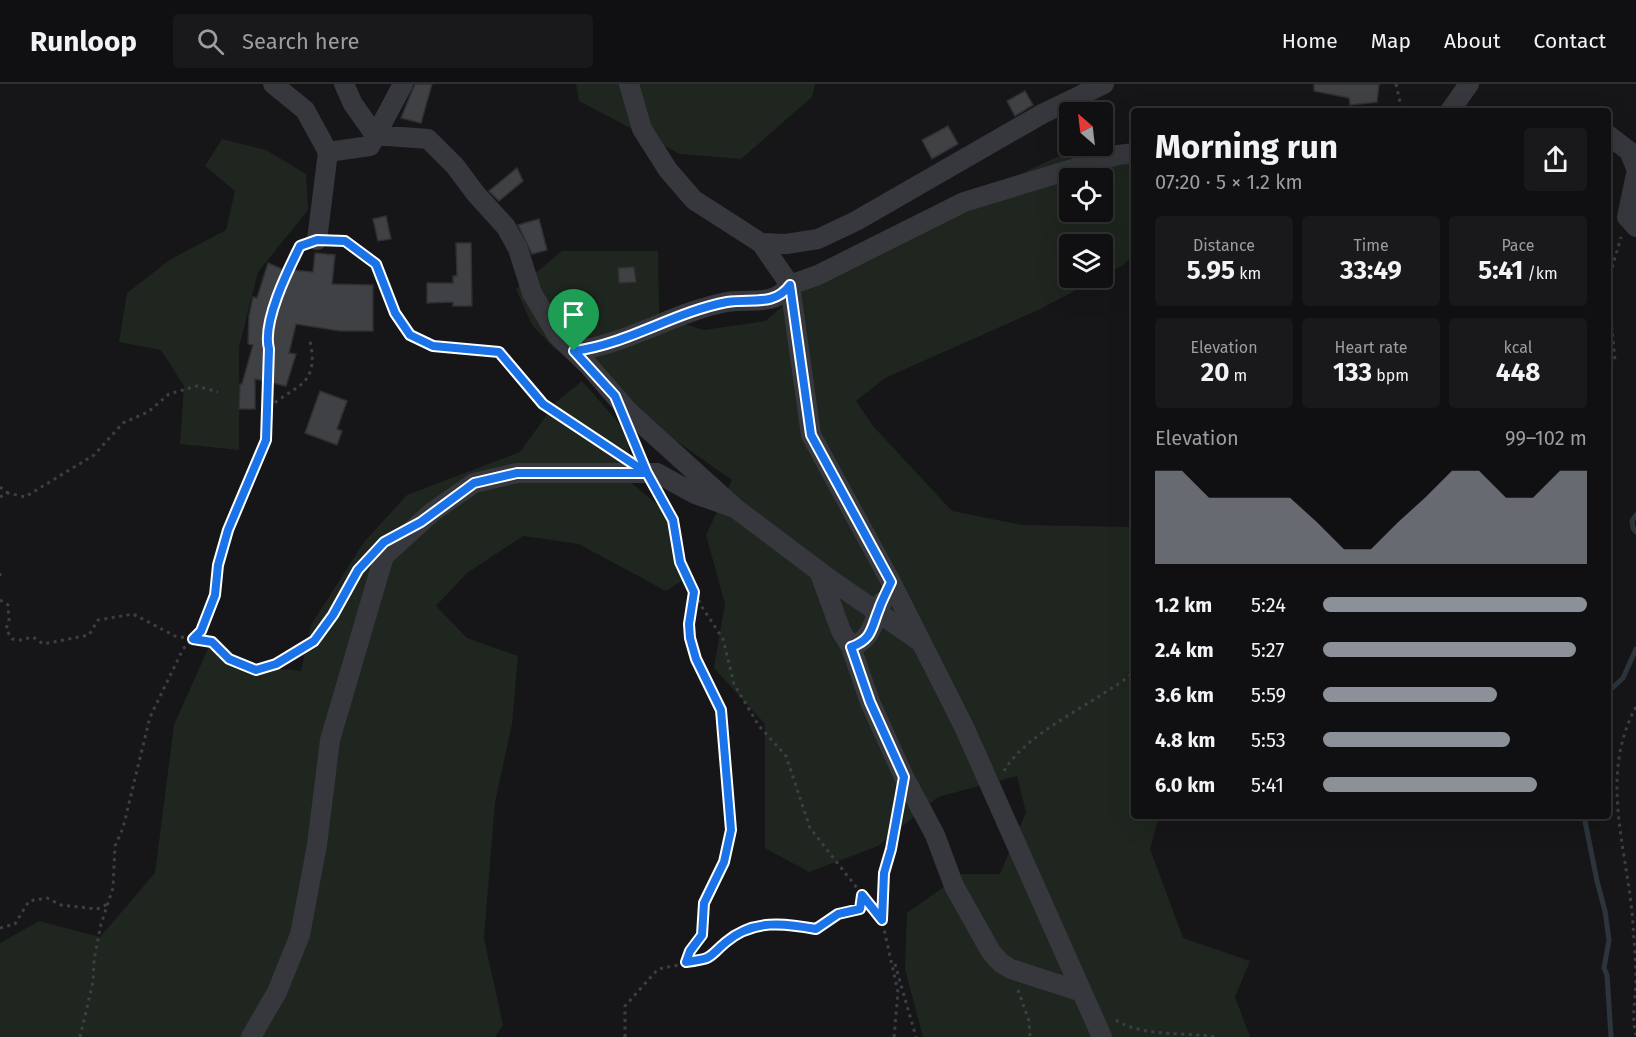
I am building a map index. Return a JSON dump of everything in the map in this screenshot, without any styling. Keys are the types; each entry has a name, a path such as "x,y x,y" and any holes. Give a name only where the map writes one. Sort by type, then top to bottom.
{"street":[{"path":"273,84 304,110 328,152 317,240"},
{"path":"344,84 353,104 375,135"},
{"path":"328,152 370,146 403,84"},
{"path":"629,84 642,129 668,170 694,200 761,243 790,285 811,435 891,582 965,729 1102,1037"},
{"path":"761,243 786,244 818,239 856,221 1042,114 1104,84"},
{"path":"1452,108 1468,84"},
{"path":"375,135 428,139 455,166 476,194 506,227 518,249 532,293 557,335 629,412 735,508 819,571 921,642"},
{"path":"1611,137 1629,151 1636,168"},
{"path":"574,351 595,349 652,329 678,315 728,302 775,298 783,295 790,285 819,275 964,202 1118,154 1131,153"},
{"path":"1632,222 1636,174"},
{"path":"251,1037 277,992 300,935 317,845 330,740 384,556 431,513 474,483 517,473 657,473 695,494 735,508"},
{"path":"819,571 841,631 851,647 870,702 904,777 934,835 954,886 991,952 1001,963 1040,980 1082,992"},
{"path":"851,647 860,644 873,631 878,612 891,582"}],"path":[{"path":"1396,84 1401,108"},
{"path":"1611,274 1632,222"},
{"path":"80,1037 93,982 94,960 101,924 113,888 115,846 123,828 150,717 183,649 201,631 215,595 218,565 228,530 266,440 265,411 269,349 266,339 271,319 300,246 317,240 345,241 376,264 395,313 410,335 433,346 499,352 543,404 647,473 673,520 680,562 694,592 723,639 734,684 759,726 786,756 810,828 882,920"},
{"path":"1611,319 1615,360 1611,365"},
{"path":"265,411 278,399 297,389 310,374 314,358 310,341"},
{"path":"0,487 9,493 25,497 94,455 123,423 148,412 169,394 197,386 218,392"},
{"path":"0,497 9,493"},
{"path":"0,600 8,605 9,620 6,629 12,639 33,638 42,644 62,641 88,635 98,620 133,614 175,636 212,642 229,659 256,670 293,656 314,641 358,570 365,563"},
{"path":"0,573 0,578"},
{"path":"686,962 690,951 702,935 704,903 724,862 731,830 721,710 696,659 690,638 689,624 694,592"},
{"path":"993,791 1009,763 1048,728 1115,688 1131,675"},
{"path":"1636,707 1618,753 1616,806 1633,921 1636,1035"},
{"path":"899,807 884,873 882,920 916,1037"},
{"path":"625,1037 625,1006 658,969 709,959 727,941 752,928 768,923 786,923 816,929 838,914 860,909 862,895"},
{"path":"0,928 15,924 29,901 47,898 61,905 97,909 109,903"},
{"path":"891,954 898,992 894,1037"},
{"path":"1001,963 1019,991 1029,1021 1030,1037"},
{"path":"1108,1013 1125,1028 1161,1034 1216,1037"}],"shaded area":[{"path":"576,84 815,84 812,97 741,159 680,154 579,101"},
{"path":"222,139 266,150 306,174 308,210 258,272 239,347 239,450 180,444 184,386 161,350 119,342 127,293 171,259 226,230 235,191 205,166"},
{"path":"1113,146 1131,152 1131,257 1123,265 1113,270 1113,234 1059,234 1059,288 1081,288 1036,311 885,378 856,401 873,426 952,511 1022,525 1131,527 1131,819 1158,819 1150,849 1183,938 1250,961 1235,997 1250,1037 923,1037 905,969 907,913 962,874 1000,874 1026,812 1017,776 938,797 878,846 809,872 765,848 765,724 714,668 725,604 706,535 732,480 665,433 554,348 532,325 516,289 562,251 658,251 659,316 704,330 765,321 847,254 1059,156 1113,156"},
{"path":"582,381 629,435 628,480 666,512 692,574 666,591 579,544 523,536 467,573 436,606 467,638 518,656 512,724 495,802 484,938 503,1025 495,1037 0,1037 0,943 39,921 100,937 155,873 174,725 210,644 264,667 301,671 311,625 364,542 407,495 520,452 556,402"}],"building":[{"path":"415,84 432,84 421,123 401,118"},
{"path":"1314,84 1379,84 1377,102 1350,105 1349,98 1314,91"},
{"path":"1025,91 1033,105 1015,116 1007,101"},
{"path":"948,126 958,144 932,159 922,140"},
{"path":"517,168 523,181 499,201 489,191"},
{"path":"386,216 391,239 378,241 373,219"},
{"path":"539,219 547,250 532,254 518,225"},
{"path":"456,243 471,243 472,306 453,306 453,302 427,303 427,283 453,283 453,276 457,276"},
{"path":"315,253 335,255 332,284 373,285 373,331 340,331 296,324 289,353 296,354 286,386 255,379 255,409 239,409 240,384 242,384 253,345 248,344 249,316 253,297 257,298 268,263 282,269 313,272"},
{"path":"634,267 636,282 619,283 618,268"},
{"path":"320,391 347,401 337,429 342,431 337,445 305,433"}],"waterway":[{"path":"1636,515 1632,521 1636,532"},
{"path":"1611,689 1623,678 1636,649"},
{"path":"1585,819 1605,911 1609,940 1604,968 1607,975 1611,1037"}],"route":[{"path":"574,351 595,349 652,329 678,315 728,302 775,298 783,295 790,285 811,435 891,582 878,612 873,631 860,644 851,647 870,702 904,777 891,849 884,873 882,920 862,895 860,909 838,914 816,929 786,923 768,923 752,928 727,941 709,959 686,962 690,951 702,935 704,903 724,862 731,830 725,783 721,710 696,659 690,638 689,624 694,592 680,562 673,520 647,473 615,475 517,473 474,483 421,522 384,542 358,570 333,615 314,641 293,656 276,664 256,670 229,659 212,642 193,639 201,631 215,595 218,565 228,530 266,440 265,411 269,349 266,339 281,290 300,246 317,240 345,241 376,264 395,313 410,335 433,346 499,352 543,404 647,473 615,396 574,351"}]}
